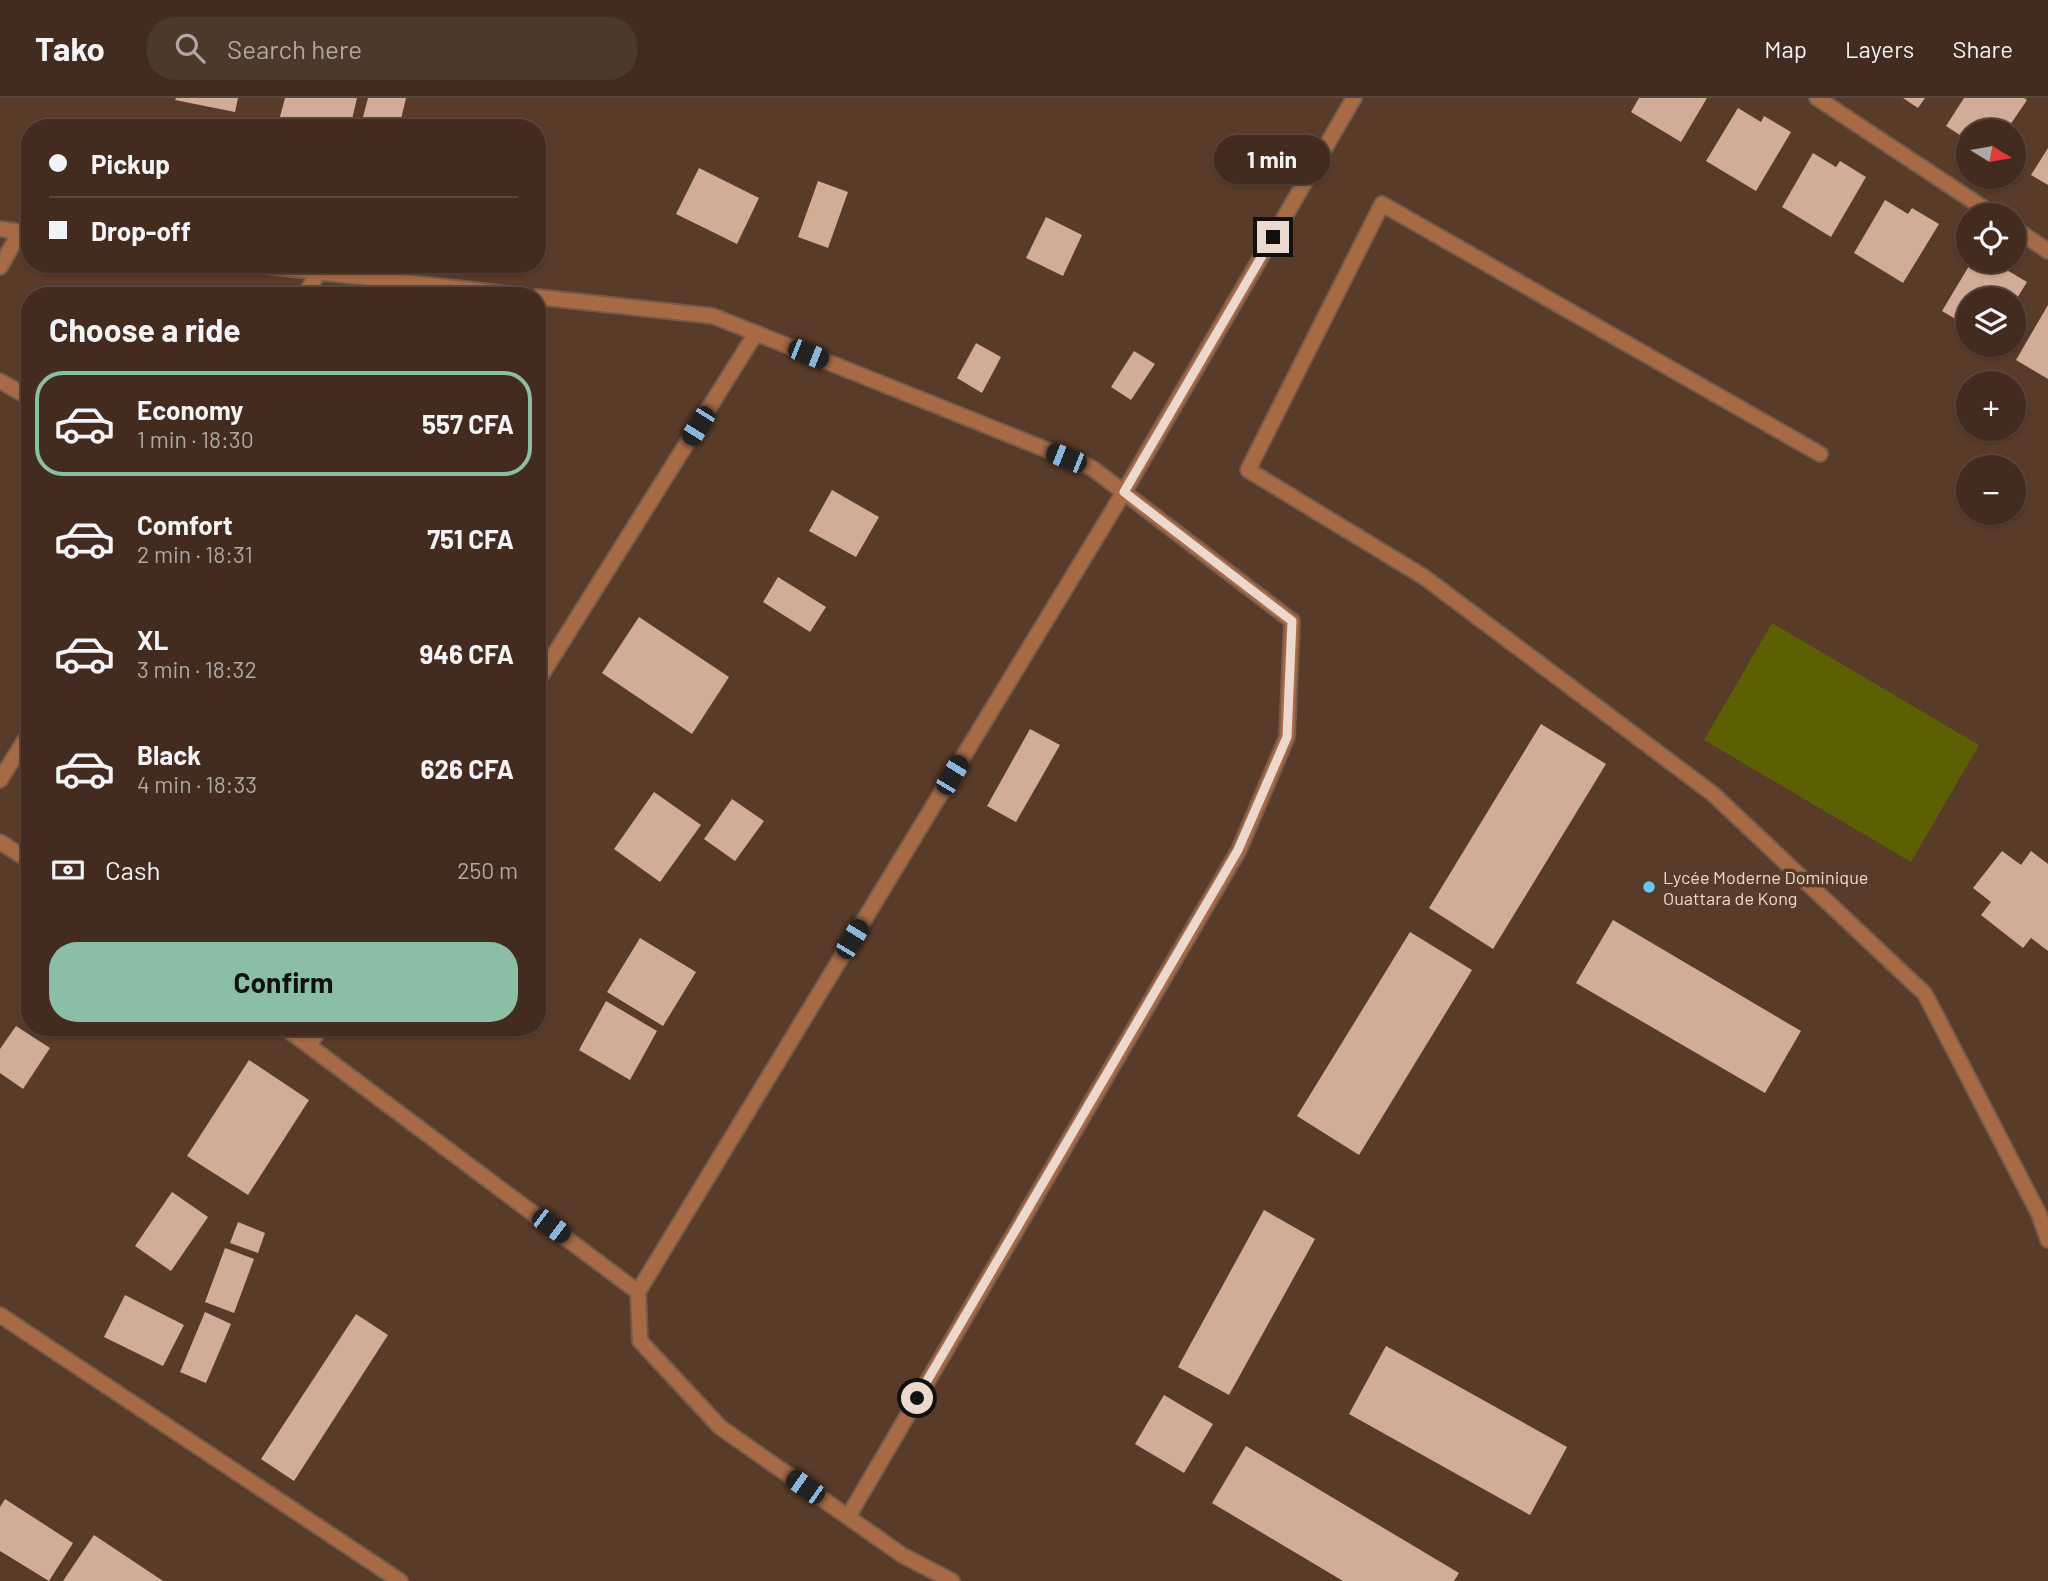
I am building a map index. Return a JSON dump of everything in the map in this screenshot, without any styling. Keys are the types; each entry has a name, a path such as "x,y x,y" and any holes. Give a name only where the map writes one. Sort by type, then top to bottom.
{"street":[{"path":"952,1581 902,1555 720,1427 640,1341 638,1292 1124,492 1354,98"},
{"path":"1817,98 1976,203"},
{"path":"1820,454 1382,204 1248,470 1424,576 1713,794 1925,994 2039,1214 2048,1240"},
{"path":"0,229 21,232"},
{"path":"2026,236 2048,251"},
{"path":"0,267 21,238"},
{"path":"311,273 440,287"},
{"path":"310,287 318,274"},
{"path":"546,298 713,316 1092,468 1292,621 1287,737 1238,850 848,1517"},
{"path":"546,668 757,333"},
{"path":"0,381 21,393"},
{"path":"0,780 21,746"},
{"path":"0,842 21,855"},
{"path":"297,1036 638,1292"},
{"path":"310,1045 316,1036"},
{"path":"0,1315 400,1581"}],"shaded area":[{"path":"1772,623 1979,745 1911,862 1704,740"}],"building":[{"path":"238,98 235,112 175,100"},
{"path":"285,98 357,98 352,119 279,119"},
{"path":"368,98 406,98 401,119 362,119"},
{"path":"1639,98 1707,98 1681,142 1631,112"},
{"path":"1903,98 1925,98 1918,108"},
{"path":"1964,98 2027,100 2014,119 1956,119 1956,133 1946,126"},
{"path":"1738,108 1761,122 1764,116 1791,132 1756,191 1706,161"},
{"path":"2048,148 2048,185 2031,175"},
{"path":"1813,153 1836,167 1840,161 1866,177 1831,237 1782,207"},
{"path":"699,168 759,198 737,244 676,214"},
{"path":"818,181 848,192 828,248 798,237"},
{"path":"1885,200 1908,214 1912,208 1939,224 1903,283 1854,253"},
{"path":"1046,217 1082,235 1063,276 1026,258"},
{"path":"1965,273 2012,273 2027,282 2024,287 1956,287"},
{"path":"1956,288 1956,319 1942,311"},
{"path":"2048,305 2048,379 2016,360 2018,357 2026,357 2026,343"},
{"path":"976,343 1001,357 982,393 957,378"},
{"path":"1134,351 1155,364 1131,400 1111,387"},
{"path":"832,490 879,517 856,557 809,531"},
{"path":"778,577 826,607 810,632 763,602"},
{"path":"639,617 729,677 692,734 602,673"},
{"path":"1541,724 1606,764 1493,949 1429,908"},
{"path":"1030,729 1060,745 1016,822 987,806"},
{"path":"654,792 701,825 660,882 614,849"},
{"path":"732,799 764,821 735,861 704,839"},
{"path":"2002,851 2021,865 2031,851 2048,864 2048,951 2031,938 2023,948 1981,915 1991,902 1973,888"},
{"path":"1613,920 1801,1031 1765,1093 1576,983"},
{"path":"1410,932 1472,970 1359,1155 1297,1116"},
{"path":"640,938 696,972 663,1026 607,992"},
{"path":"606,1001 657,1031 630,1080 579,1050"},
{"path":"16,1026 21,1029 21,1036 31,1036 50,1048 23,1089 0,1073 0,1049"},
{"path":"249,1060 309,1100 248,1195 187,1156"},
{"path":"172,1192 208,1217 171,1271 135,1246"},
{"path":"1264,1210 1315,1239 1229,1395 1178,1367"},
{"path":"238,1222 265,1233 258,1253 230,1243"},
{"path":"225,1248 254,1259 234,1313 205,1302"},
{"path":"125,1295 184,1325 163,1366 104,1337"},
{"path":"205,1312 231,1324 206,1383 180,1372"},
{"path":"356,1314 388,1335 294,1481 261,1459"},
{"path":"1386,1346 1567,1447 1530,1515 1349,1414"},
{"path":"1164,1395 1213,1424 1184,1473 1135,1444"},
{"path":"1246,1446 1459,1573 1454,1581 1343,1581 1212,1503"},
{"path":"5,1499 73,1543 49,1581 0,1551 0,1507"},
{"path":"94,1535 163,1581 63,1581"}],"place":[{"name":"Lycée Moderne Dominique Ouattara de Kong","path":"1649,887"}],"route":[{"path":"917,1398 1238,850 1287,737 1292,621 1124,492 1273,237"}]}
